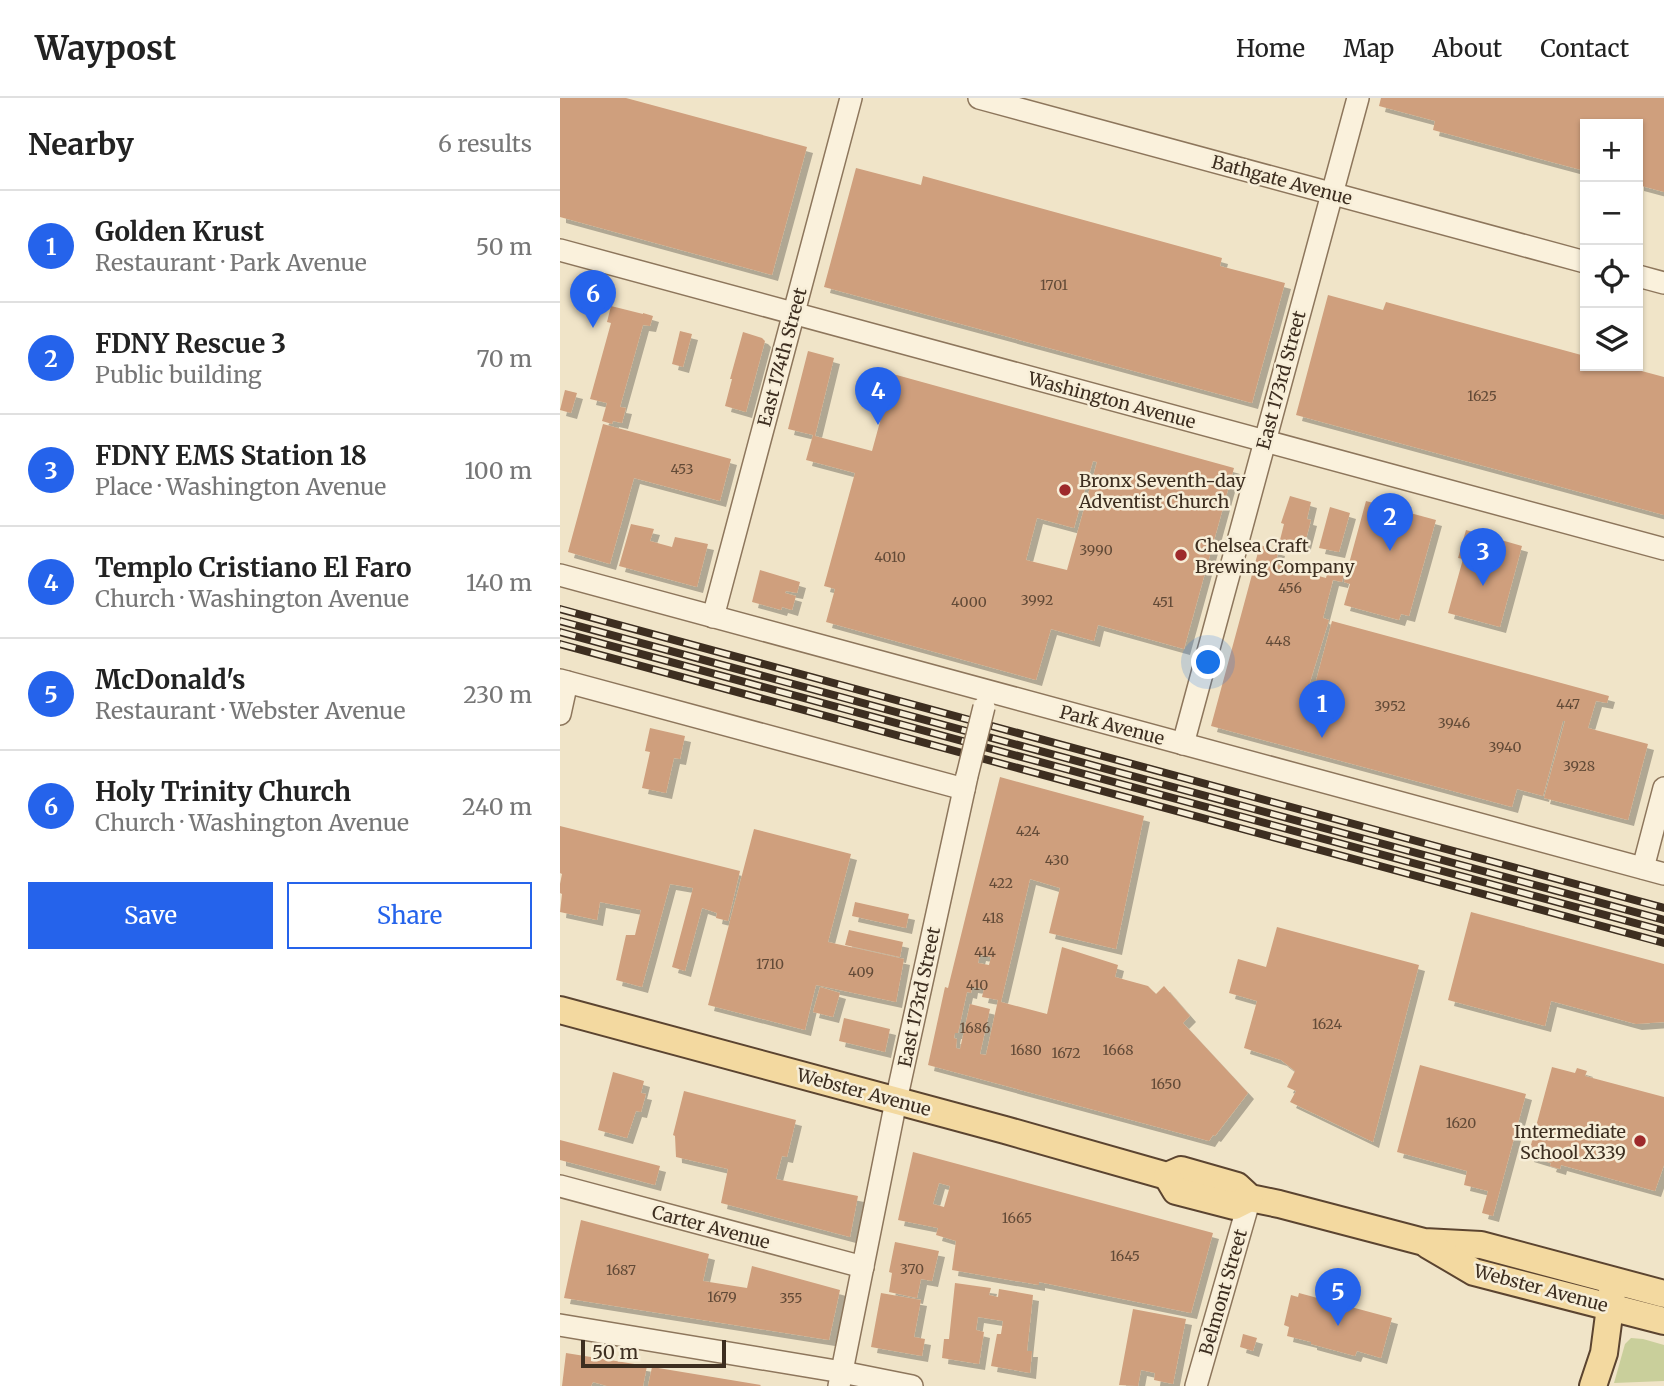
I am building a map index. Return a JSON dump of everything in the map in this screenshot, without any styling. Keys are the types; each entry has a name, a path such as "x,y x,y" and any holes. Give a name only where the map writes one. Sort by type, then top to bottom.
{"main road":[{"name":"Webster Avenue","path":"560,1010 1167,1176 1175,1191 1234,1206 1250,1198 1424,1242 1481,1245 1664,1294"},
{"name":"Webster Avenue","path":"1424,1242 1474,1272 1664,1321"},
{"path":"1593,1386 1604,1353 1613,1280"}],"street":[{"name":"East 174th Street","path":"713,617 851,98"},
{"name":"Bathgate Avenue","path":"979,98 1580,261"},
{"name":"East 173rd Street","path":"1183,744 1358,98"},
{"name":"Washington Avenue","path":"560,250 1664,549"},
{"path":"1643,277 1664,283"},
{"name":"Park Avenue","path":"560,575 713,617 986,699 1183,744 1664,874"},
{"path":"560,714 563,681 966,782"},
{"name":"East 173rd Street","path":"840,1379 896,1101 986,699"},
{"path":"1643,868 1664,788"},
{"name":"Carter Avenue","path":"560,1186 863,1267"},
{"name":"Belmont Street","path":"1196,1386 1250,1198"},
{"path":"560,1325 840,1379 912,1386"}],"green space":[{"path":"1631,1338 1664,1345 1664,1381 1614,1383 1625,1344"}],"building":[{"path":"560,98 626,98 807,147 772,275 560,217"},
{"path":"1381,98 1664,98 1664,192 1643,186 1643,119 1580,119 1580,170 1433,130 1435,121 1379,106"},
{"path":"856,168 921,185 923,176 1222,258 1220,266 1285,283 1252,403 824,287"},
{"path":"1328,295 1383,310 1386,302 1580,355 1580,371 1642,371 1664,377 1664,515 1296,415"},
{"path":"611,306 653,316 650,326 643,325 620,407 626,408 622,423 613,421 612,424 602,421 607,403 590,399 611,323 607,322"},
{"path":"680,331 692,334 683,367 672,364"},
{"path":"743,332 765,341 746,412 725,406"},
{"path":"808,351 834,358 815,436 872,451 893,374 1234,468 1184,649 1098,625 1094,641 1051,629 1036,680 826,622 835,589 824,586 855,473 806,460 813,435 788,429","holes":["1093,461 1097,462 1067,570 1026,560 1037,518 1074,528"]},
{"path":"565,390 577,393 571,413 560,410"},
{"path":"603,424 731,459 720,501 634,478 610,564 568,552"},
{"path":"1290,496 1311,502 1307,519 1311,520 1304,547 1280,540 1284,524 1281,523"},
{"path":"1366,501 1436,520 1409,616 1401,614 1399,620 1344,605 1350,584 1344,582"},
{"path":"1330,507 1350,513 1339,552 1319,548"},
{"path":"631,524 654,529 650,541 672,547 675,537 708,544 697,587 619,566"},
{"path":"1466,530 1522,546 1500,627 1448,613 1463,559 1458,558"},
{"path":"1260,545 1279,550 1275,564 1326,578 1330,562 1346,567 1342,582 1333,580 1323,618 1329,620 1303,705 1309,707 1332,621 1609,696 1607,703 1596,701 1588,728 1648,744 1628,820 1544,798 1565,721 1543,796 1517,789 1512,807 1211,726"},
{"path":"760,570 800,582 797,593 785,593 796,596 792,610 782,607 781,610 752,602"},
{"path":"650,728 685,736 680,759 674,758 666,793 642,788 650,752 645,751"},
{"path":"1000,777 1144,816 1116,949 1049,933 1060,888 1030,879 1001,1002 1047,1014 1062,947 1118,965 1115,977 1148,986 1156,994 1164,986 1190,1016 1183,1023 1248,1093 1209,1141 928,1065 945,987 948,988","holes":["980,955 991,957 989,965 978,963","972,987 984,989 982,997 998,1000 986,1055 980,1054 990,1009 970,1004 960,1049 956,1048 955,1033 958,1033 967,992 971,993"]},
{"path":"560,826 740,871 728,921 716,918 717,913 702,908 685,971 672,967 693,888 670,884 642,987 616,980 626,935 635,935 641,910 600,902 597,920 560,912"},
{"path":"754,829 851,854 828,942 904,959 896,1002 816,985 805,1030 708,1005"},
{"path":"855,902 909,914 906,928 852,916"},
{"path":"1471,912 1664,964 1664,1022 1636,1024 1551,1001 1545,1026 1448,1000"},
{"path":"1277,927 1419,965 1373,1142 1290,1102 1296,1091 1287,1087 1295,1071 1281,1060 1244,1048 1257,1001 1229,993 1238,959 1266,967"},
{"path":"849,930 903,942 900,957 845,945"},
{"path":"820,987 840,993 833,1017 813,1012"},
{"path":"844,1018 890,1029 885,1052 839,1041"},
{"path":"1420,1065 1526,1094 1493,1216 1482,1213 1488,1191 1464,1185 1467,1171 1397,1152"},
{"path":"1552,1067 1575,1073 1577,1068 1587,1071 1585,1076 1664,1097 1664,1165 1655,1191 1561,1165 1560,1169 1550,1166 1551,1163 1528,1156"},
{"path":"613,1072 644,1081 641,1093 646,1094 641,1112 636,1111 627,1138 598,1130"},
{"path":"684,1091 796,1120 787,1157 782,1156 776,1179 858,1196 850,1237 721,1203 728,1169 676,1157 673,1135"},
{"path":"560,1140 660,1166 655,1185 560,1160"},
{"path":"913,1152 1213,1233 1191,1313 1039,1282 1039,1285 952,1270 956,1241 936,1235 938,1228 898,1220","holes":["939,1183 950,1186 944,1207 933,1204"]},
{"path":"581,1220 709,1254 703,1281 747,1288 752,1266 840,1290 829,1340 564,1298"},
{"path":"895,1242 939,1251 932,1281 921,1279 917,1298 889,1292 892,1273 889,1272"},
{"path":"955,1283 991,1288 989,1295 998,1297 999,1289 1033,1295 1027,1351 1032,1351 1030,1373 991,1366 997,1334 1001,1334 1003,1321 978,1317 976,1330 984,1332 979,1364 942,1358 944,1339 949,1339"},
{"path":"881,1293 921,1300 914,1337 925,1339 922,1356 871,1347"},
{"path":"1299,1293 1392,1318 1381,1358 1357,1351 1355,1356 1287,1336 1289,1327 1284,1325 1291,1295 1298,1297"},
{"path":"1133,1309 1186,1319 1173,1384 1154,1380 1155,1373 1141,1370 1138,1386 1119,1385"},
{"path":"1243,1334 1257,1338 1253,1351 1240,1347"},
{"path":"566,1353 647,1366 643,1386 607,1386 593,1382 591,1386 562,1386"},
{"path":"652,1367 761,1385 648,1386"}],"railway":[{"path":"560,609 1664,908"},
{"path":"560,621 1664,920"},
{"path":"560,632 1664,931"},
{"path":"560,644 1664,943"}],"place":[{"name":"Holy Trinity Church","path":"593,328"},
{"name":"Templo Cristiano El Faro","path":"878,425"},
{"name":"Bronx Seventh-day Adventist Church","path":"1065,490"},
{"name":"FDNY Rescue 3","path":"1390,551"},
{"name":"Chelsea Craft Brewing Company","path":"1181,555"},
{"name":"FDNY EMS Station 18","path":"1483,586"},
{"name":"Golden Krust","path":"1322,738"},
{"name":"Intermediate School X339","path":"1640,1141"},
{"name":"McDonald's","path":"1338,1326"}]}
